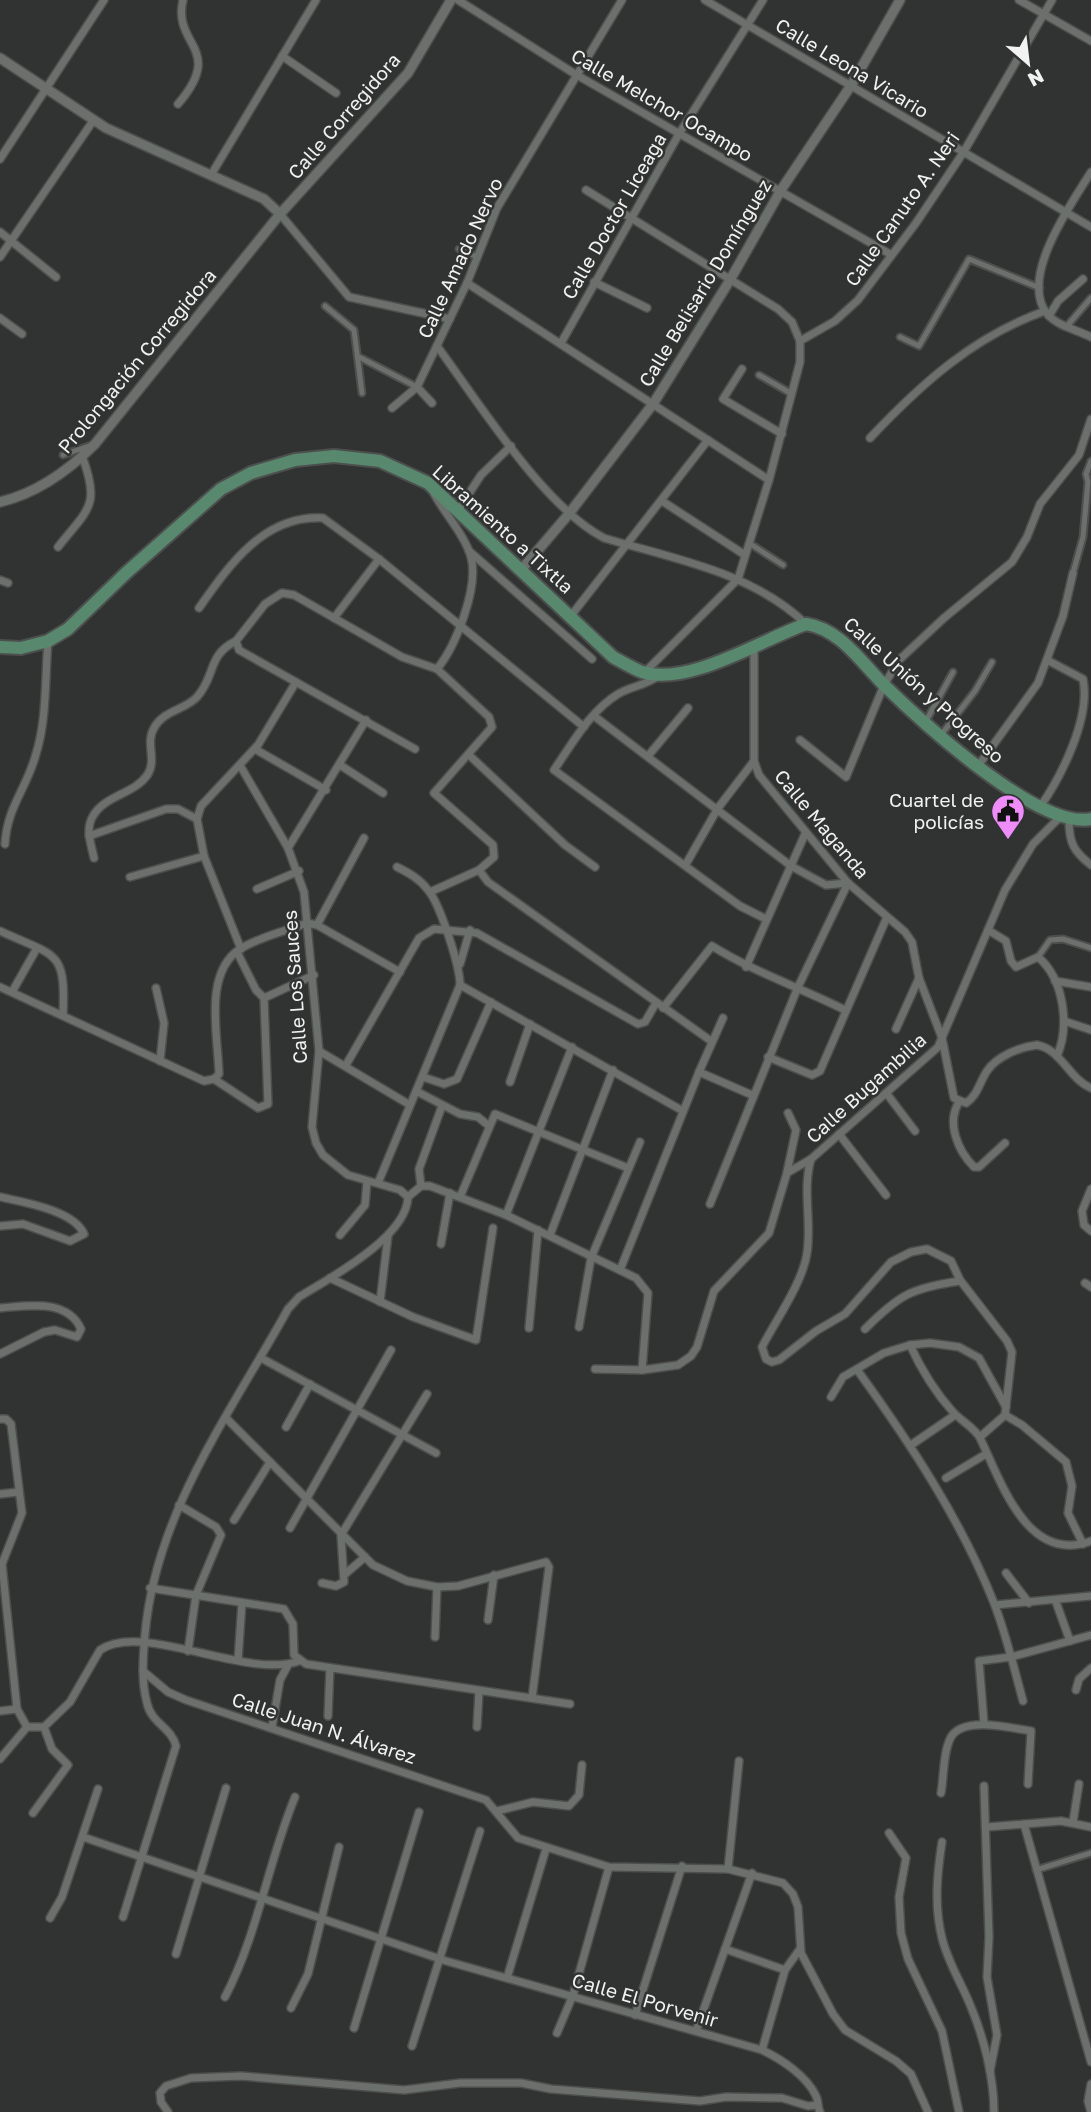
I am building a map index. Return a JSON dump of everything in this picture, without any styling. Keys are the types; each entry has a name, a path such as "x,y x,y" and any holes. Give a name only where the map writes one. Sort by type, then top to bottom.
{"main road":[{"name":"Libramiento a Tixtla","path":"0,647 21,649 48,641 68,629 126,573 221,489 251,473 295,460 334,456 380,461 428,483 613,657 644,673 687,670 806,624"},
{"name":"Calle Unión y Progreso","path":"806,624 832,631 884,685 978,766 1040,808 1065,819 1091,819"}],"street":[{"path":"0,159 104,0"},
{"path":"211,175 317,0"},
{"name":"Calle Corregidora","path":"280,214 408,73 451,0"},
{"name":"Calle Melchor Ocampo","path":"458,0 575,74 890,254"},
{"name":"Calle Amado Nervo","path":"417,387 467,283 497,208 575,74 622,0"},
{"name":"Calle Leona Vicario","path":"705,0 852,84 963,153 1091,227"},
{"name":"Calle Doctor Liceaga","path":"561,343 679,134 763,0"},
{"name":"Calle Belisario Domínguez","path":"521,570 568,515 653,404 730,280 781,190 852,84 900,0"},
{"path":"1019,0 1091,41"},
{"name":"Calle Canuto A. Neri","path":"800,341 835,321 858,300 890,254 916,223 963,153 1052,0"},
{"path":"178,104 192,87 200,59 181,16 183,1"},
{"path":"282,56 336,93"},
{"path":"0,58 93,121 264,198 349,297 450,319"},
{"path":"0,257 93,121"},
{"path":"1091,172 1066,211 1039,273 1047,313 1091,337"},
{"path":"586,190 778,309 792,322 800,341 800,362 782,434 738,579 644,673"},
{"name":"Prolongación Corregidora","path":"0,502 18,498 43,485 70,468 94,444 280,214"},
{"path":"0,232 56,277"},
{"path":"459,249 477,257"},
{"path":"900,337 919,346 969,259 987,269 1040,288"},
{"path":"870,438 915,392 968,350 986,337 1047,313 1083,279"},
{"path":"594,282 648,308"},
{"path":"467,283 769,480"},
{"path":"1067,326 1091,298"},
{"path":"325,306 354,330 362,393"},
{"path":"0,318 22,334"},
{"path":"437,346 511,446 568,515 604,538 738,579 789,607 806,624"},
{"path":"359,357 417,387 432,403"},
{"path":"742,369 723,399 782,434"},
{"path":"759,375 792,394"},
{"path":"391,408 417,387"},
{"path":"800,740 846,777 884,685 908,652 1012,562 1040,505 1071,468 1091,419"},
{"path":"570,617 708,440"},
{"path":"63,455 94,444"},
{"path":"457,512 491,463 511,446"},
{"path":"978,766 1038,683 1055,639 1083,537 1088,482 1086,474 1091,460 1081,447"},
{"path":"58,547 89,507 93,495 82,456"},
{"path":"428,483 468,551 472,570 462,626 437,669"},
{"path":"662,501 745,555"},
{"path":"199,608 256,539 284,523 323,518 379,559 584,727"},
{"path":"749,543 783,565"},
{"path":"468,551 593,659"},
{"path":"334,618 379,559"},
{"path":"94,858 89,836 91,818 99,806 140,783 150,771 152,758 149,739 155,725 167,713 198,696 214,659 222,648 236,641 265,604 282,593 294,595 402,657 437,669 493,722 492,727 469,755 434,793 493,845 494,857 479,870 430,892"},
{"path":"5,844 6,825 13,802 26,783 37,751 48,641"},
{"path":"236,641 239,650 415,749"},
{"name":"Calle Maganda","path":"754,645 754,761 760,775 805,834 848,883 912,942 919,978 942,1038 954,1098 959,1102"},
{"path":"1040,808 1076,753 1087,702 1083,679 1047,660"},
{"path":"941,735 975,691 992,662"},
{"path":"926,721 953,672"},
{"path":"661,673 640,687 615,695 584,727 554,770 740,906 766,919"},
{"path":"214,1079 258,1108 268,1104 264,998 256,990 239,950 204,856 197,819 201,806 241,767 255,749 296,682"},
{"path":"648,756 688,708"},
{"path":"594,716 791,866 826,885 848,883"},
{"path":"288,848 326,790 366,720"},
{"path":"255,749 326,790"},
{"path":"469,755 516,796 533,817 595,867"},
{"path":"686,864 718,808 754,761"},
{"path":"340,765 383,793"},
{"name":"Calle Los Sauces","path":"241,767 299,871 314,975 319,1051 312,1127 316,1143 323,1155 348,1175 400,1190 408,1196"},
{"path":"89,836 166,809 178,809 197,819"},
{"path":"1065,819 1076,854 1091,864"},
{"name":"Calle Bugambilia","path":"960,1281 951,1261 927,1249 911,1252 891,1262 845,1314 816,1331 779,1360 772,1362 766,1359 762,1347 803,1270 807,1252 807,1172 811,1159 928,1059 942,1038 1005,890 1033,844 1065,819"},
{"path":"746,967 805,834"},
{"path":"317,925 365,838"},
{"path":"130,877 204,856"},
{"path":"397,867 414,876 430,892 460,964"},
{"path":"479,870 488,882 711,1041"},
{"path":"257,889 299,871"},
{"path":"710,1204 798,987 848,883"},
{"path":"768,1057 817,1075 887,917"},
{"path":"0,987 204,1081 214,1079 219,1073 216,986 239,950 307,923 317,925 400,972"},
{"path":"346,1065 425,932 434,929 470,930 638,1024 645,1022 656,1003"},
{"path":"378,1183 460,985 460,964 470,930"},
{"path":"988,930 1006,941 1016,967 1038,957 1050,940 1063,939 1091,948"},
{"path":"0,931 50,954 61,965 64,977 63,1015"},
{"path":"663,1009 712,946 746,967 798,987 845,1010"},
{"path":"12,992 37,948"},
{"path":"1038,957 1055,981 1064,1021 1058,1056"},
{"path":"264,998 314,975"},
{"path":"896,1029 919,978"},
{"path":"1055,981 1091,987"},
{"path":"460,985 683,1111"},
{"path":"156,988 164,1023 160,1061"},
{"path":"423,1077 452,1084 457,1079 491,1002"},
{"path":"620,1270 711,1041 723,1018"},
{"path":"1064,1021 1091,1030"},
{"path":"510,1082 530,1024"},
{"path":"1005,1143 979,1167 974,1167 953,1131 953,1112 959,1102 966,1103 975,1097 989,1068 1016,1051 1037,1045 1058,1056 1076,1080 1091,1088"},
{"path":"506,1215 572,1047"},
{"path":"319,1051 410,1105"},
{"path":"550,1235 613,1070"},
{"path":"699,1072 752,1095"},
{"path":"416,1091 442,1106 478,1117 489,1126"},
{"path":"887,1094 915,1131"},
{"path":"421,1186 419,1169 442,1106"},
{"path":"595,1369 642,1370 678,1366 698,1347 714,1291 769,1233 787,1173 796,1130 788,1113"},
{"path":"460,1197 495,1114 628,1168"},
{"path":"839,1134 886,1195"},
{"path":"579,1327 592,1258 640,1142"},
{"path":"787,1173 811,1159"},
{"path":"340,1235 365,1205 367,1182"},
{"path":"421,1186 460,1197 506,1215 620,1270 643,1284 648,1293 642,1370"},
{"path":"123,1917 176,1746 168,1731 156,1723 147,1704 143,1671 150,1588 166,1535 197,1467 292,1302 388,1236 402,1216 408,1196 421,1186"},
{"path":"1091,1189 1082,1211 1083,1225 1091,1231"},
{"path":"441,1244 450,1194"},
{"path":"0,1197 24,1200 55,1213 74,1222 84,1234 76,1241 70,1241 23,1224 0,1226"},
{"path":"330,1278 380,1302 476,1340 493,1228"},
{"path":"529,1328 538,1230"},
{"path":"380,1302 388,1236"},
{"path":"865,1329 895,1299 933,1285 960,1281 1000,1329 1012,1352 1006,1411 979,1437"},
{"path":"0,1308 38,1303 51,1306 72,1317 81,1329 77,1337 55,1329 44,1332 0,1354"},
{"path":"831,1397 843,1377 858,1371 884,1353 910,1345 930,1343 974,1353 1006,1411 1066,1462 1072,1486 1067,1506 1087,1543 1058,1545 1032,1532 986,1454 979,1437 955,1415 930,1384 910,1345"},
{"path":"290,1528 391,1350"},
{"path":"261,1358 436,1453"},
{"path":"858,1371 911,1445 983,1576 995,1605 1023,1701"},
{"path":"286,1427 310,1384"},
{"path":"322,1583 342,1586 344,1575 341,1535 426,1394"},
{"path":"911,1445 955,1415"},
{"path":"226,1418 373,1565 407,1581 437,1587 458,1586 546,1562 549,1567 532,1698"},
{"path":"0,1419 11,1423 20,1520 2,1556 3,1601 17,1709 27,1727"},
{"path":"946,1478 986,1454"},
{"path":"234,1520 270,1462"},
{"path":"0,1494 19,1492"},
{"path":"179,1505 216,1527 220,1535 195,1595 188,1651"},
{"path":"344,1575 365,1557"},
{"path":"1006,1573 1029,1603"},
{"path":"488,1620 494,1575"},
{"path":"435,1637 437,1587"},
{"path":"150,1588 284,1609 293,1624 294,1654 299,1661"},
{"path":"995,1605 1056,1602 1091,1596"},
{"path":"1056,1602 1070,1641"},
{"path":"238,1660 242,1603"},
{"path":"984,1723 979,1661 1011,1657 1090,1635 1091,1645"},
{"path":"0,1759 27,1727 44,1727 69,1702 100,1650 120,1642 144,1643 238,1660 288,1665 299,1661 570,1704"},
{"path":"0,1656 11,1655"},
{"path":"272,1727 281,1680 288,1665"},
{"path":"328,1716 330,1668"},
{"path":"1076,1690 1079,1679 1091,1668"},
{"name":"Calle Juan N. Álvarez","path":"143,1671 168,1692 475,1795 486,1800 497,1811 517,1838 546,1849 610,1867 682,1866 728,1869 783,1883 793,1894 798,1907 800,1949"},
{"path":"477,1727 479,1691"},
{"path":"0,1711 17,1709"},
{"path":"941,1793 951,1738 960,1730 984,1723 1031,1731 1028,1784"},
{"path":"33,1813 68,1765 52,1749 44,1727"},
{"path":"728,1869 739,1761"},
{"path":"497,1811 533,1802 569,1805 579,1795 582,1765"},
{"path":"1073,1822 1079,1783"},
{"path":"984,1786 989,1937 987,1977 997,2035 989,2071"},
{"path":"176,1954 226,1788"},
{"path":"51,1918 62,1897 98,1789"},
{"path":"225,1997 239,1971 277,1839 295,1797"},
{"path":"354,2028 378,1938 419,1812"},
{"path":"986,1828 1073,1822 1091,1827"},
{"path":"1024,1824 1091,2062"},
{"path":"412,2046 480,1831"},
{"path":"889,1833 906,1858 899,1897 901,1933 908,1959 942,2031 959,2112"},
{"name":"Calle El Porvenir","path":"83,1837 201,1875 440,1959 762,2050 778,2057 807,2083 817,2097 818,2108"},
{"path":"942,1842 937,1893 941,1933 956,1976 974,2014 989,2071 995,2112"},
{"path":"291,2008 308,1974 339,1847"},
{"path":"507,1978 546,1849"},
{"path":"1036,1870 1091,1853"},
{"path":"635,2015 682,1866"},
{"path":"557,2033 573,1995 610,1867"},
{"path":"696,2031 752,1873"},
{"path":"725,1949 785,1970"},
{"path":"762,2050 785,1970 800,1949 832,2014 845,2030 896,2061 911,2074 928,2112"},
{"path":"168,2112 161,2102 160,2093 166,2086 191,2078 241,2076 404,2090 460,2083 521,2083 551,2089 700,2101 726,2097 782,2098 818,2108"},
{"path":"1091,2084 1088,2101 1091,2112"}],"place":[{"name":"Cuartel de policías","path":"1008,841"}]}
